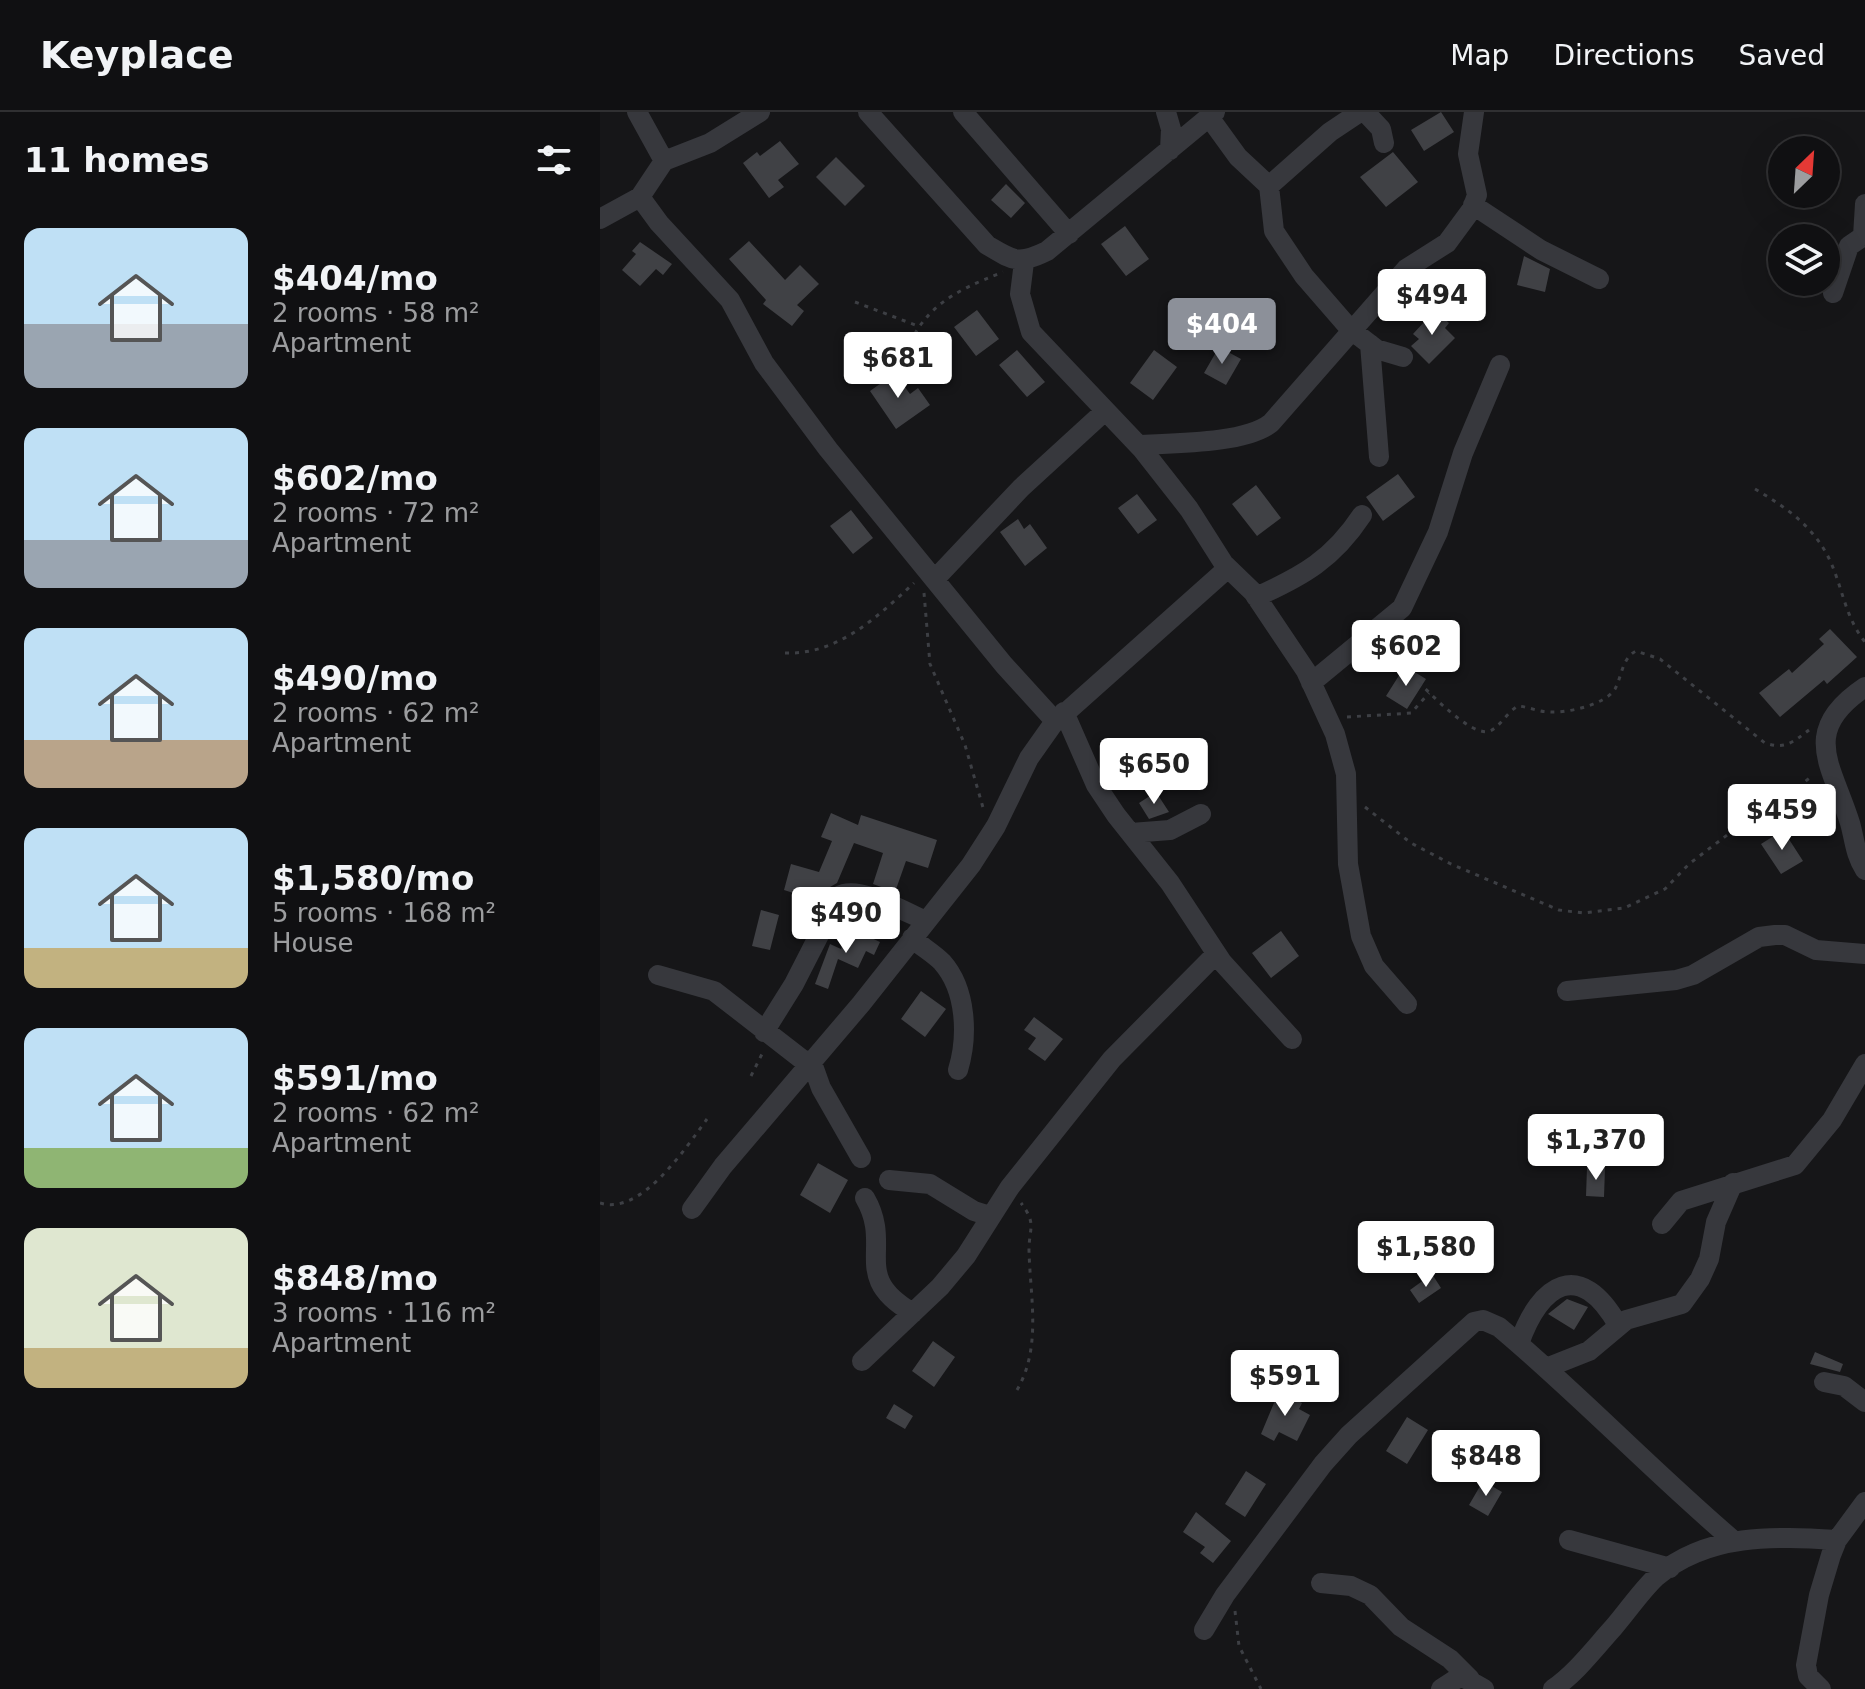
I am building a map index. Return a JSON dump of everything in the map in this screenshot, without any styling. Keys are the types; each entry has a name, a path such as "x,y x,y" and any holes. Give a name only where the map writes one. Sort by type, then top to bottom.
{"street":[{"path":"637,112 664,161"},
{"path":"600,219 640,197 664,161 710,143 760,112"},
{"path":"868,112 987,245 1021,261 1047,251 1212,115 1238,157 1269,186 1278,241 1350,329 1387,354 1403,357"},
{"path":"963,112 1069,234"},
{"path":"1166,112 1171,129 1170,150"},
{"path":"1269,186 1318,142 1362,112 1381,129 1384,143"},
{"path":"1138,445 1261,431 1286,408 1350,329 1390,292 1406,269 1447,243 1473,205 1475,179 1468,154 1474,112"},
{"path":"640,197 730,300 773,375 927,579 1060,716 1096,785 1170,883 1216,954 1292,1039"},
{"path":"1840,272 1849,246 1864,236 1865,204"},
{"path":"1473,205 1541,250 1599,279"},
{"path":"1021,261 1020,294 1031,332 1138,445 1189,509 1228,568 1256,597 1311,683 1327,717 1346,774 1349,876 1361,936 1374,966 1407,1004"},
{"path":"1370,344 1379,457"},
{"path":"1311,683 1402,608 1432,545 1463,453 1500,365"},
{"path":"927,579 1105,411"},
{"path":"1256,597 1321,563 1343,544 1362,515"},
{"path":"692,1209 723,1166 926,921 991,835 1029,758 1060,716 1228,568"},
{"path":"1865,687 1835,711 1829,724 1828,760 1850,823 1856,855 1865,870"},
{"path":"1131,833 1170,830 1201,814"},
{"path":"767,1035 845,892 877,899 926,921"},
{"path":"1567,991 1676,980 1693,975 1759,937 1775,935 1828,953 1865,954"},
{"path":"912,938 945,966 960,1003 966,1030 958,1070"},
{"path":"862,1361 913,1313 966,1256 1010,1187 1112,1059 1216,954"},
{"path":"658,975 714,991 767,1035 810,1062 821,1088 861,1158"},
{"path":"1662,1224 1681,1201 1795,1165 1832,1120 1865,1064"},
{"path":"889,1180 930,1184 974,1211 990,1216"},
{"path":"1546,1368 1589,1351 1618,1325 1682,1304 1691,1294 1709,1259 1716,1222 1733,1183"},
{"path":"865,1198 875,1217 880,1287 889,1299 913,1313"},
{"path":"1519,1344 1532,1313 1551,1290 1561,1284 1574,1285 1597,1298 1608,1307 1618,1325"},
{"path":"1204,1630 1231,1587 1340,1445 1460,1332 1483,1320 1499,1327 1519,1344 1608,1423 1650,1469 1734,1541"},
{"path":"1824,1382 1844,1386 1865,1402"},
{"path":"1814,1687 1806,1665 1819,1595 1837,1540 1865,1502"},
{"path":"1553,1689 1589,1654 1656,1578 1708,1547 1734,1541 1774,1538 1837,1540"},
{"path":"1569,1540 1670,1568"},
{"path":"1321,1583 1351,1586 1370,1595 1401,1627 1450,1659 1477,1684"},
{"path":"1441,1689 1454,1678 1477,1684"}],"path":[{"path":"902,361 918,326 954,291 1021,261"},
{"path":"855,302 918,326"},
{"path":"1755,489 1796,516 1826,552 1853,627 1865,642"},
{"path":"785,653 820,651 839,642 923,575 927,579 930,664 965,745 991,835"},
{"path":"1374,633 1438,704 1487,732 1518,706 1550,712 1574,710 1604,698 1614,692 1625,663 1636,651 1660,659 1765,743 1778,748 1788,745 1812,728"},
{"path":"1327,717 1411,713 1429,693"},
{"path":"1346,792 1411,843 1451,864 1559,910 1583,913 1624,908 1665,889 1689,864 1768,804 1789,795 1828,760"},
{"path":"751,1076 767,1035"},
{"path":"600,1203 616,1206 642,1195 707,1119"},
{"path":"1010,1187 1028,1213 1033,1232 1029,1246 1035,1290 1032,1352 1027,1372 1017,1390"},
{"path":"1231,1587 1239,1646 1261,1689"}],"building":[{"path":"1441,112 1454,132 1424,151 1411,130"},
{"path":"780,141 799,164 778,180 784,187 769,198 743,163 757,152 760,156"},
{"path":"1393,152 1418,182 1386,207 1360,177"},
{"path":"836,157 865,186 845,206 816,177"},
{"path":"1006,184 1025,203 1011,218 991,200"},
{"path":"1125,226 1149,259 1126,276 1101,244"},
{"path":"749,241 785,280 800,265 819,284 797,305 804,311 792,326 763,304 766,300 729,259"},
{"path":"640,242 672,264 663,275 656,269 640,286 622,270 636,254 632,251"},
{"path":"1524,256 1550,269 1545,292 1517,285"},
{"path":"977,310 999,339 976,356 954,327"},
{"path":"1435,310 1449,323 1445,328 1455,338 1429,364 1411,346 1419,339 1413,334"},
{"path":"1219,347 1241,359 1226,385 1204,373"},
{"path":"1017,350 1045,382 1027,397 999,365"},
{"path":"1154,350 1177,367 1153,400 1130,383"},
{"path":"891,368 910,394 918,388 930,405 896,429 870,391 884,381 880,376"},
{"path":"1398,474 1415,497 1383,521 1366,497"},
{"path":"1256,485 1281,518 1257,536 1232,504"},
{"path":"1137,494 1157,520 1138,534 1118,508"},
{"path":"851,510 873,538 853,554 830,526"},
{"path":"1018,519 1024,529 1030,524 1047,548 1025,566 1000,532"},
{"path":"1830,629 1857,657 1827,684 1824,680 1780,717 1759,693 1789,669 1792,673 1824,644 1819,639"},
{"path":"1405,666 1426,679 1407,709 1386,696"},
{"path":"1156,792 1169,812 1149,819 1139,803"},
{"path":"831,813 858,825 861,815 937,840 928,868 906,861 895,892 873,884 883,853 854,843 837,883 830,887 821,902 784,890 791,864 819,872 832,841 821,837"},
{"path":"1783,830 1803,861 1781,874 1761,844"},
{"path":"761,910 779,915 770,950 752,946"},
{"path":"850,928 880,942 874,955 866,951 858,968 838,959 828,989 815,984 830,944 841,949"},
{"path":"1281,931 1299,956 1271,978 1252,953"},
{"path":"921,991 946,1009 925,1037 901,1019"},
{"path":"1034,1017 1063,1039 1045,1061 1028,1049 1036,1038 1024,1030"},
{"path":"818,1163 848,1180 830,1213 800,1195"},
{"path":"1587,1168 1605,1168 1604,1197 1586,1196"},
{"path":"1432,1274 1441,1288 1419,1303 1410,1290"},
{"path":"1567,1299 1588,1307 1574,1330 1548,1314"},
{"path":"933,1341 955,1357 934,1387 912,1371"},
{"path":"1815,1352 1843,1364 1840,1372 1810,1364"},
{"path":"1279,1391 1302,1403 1299,1409 1310,1415 1297,1441 1279,1432 1274,1441 1261,1434"},
{"path":"894,1404 913,1416 905,1429 886,1418"},
{"path":"1407,1417 1428,1430 1407,1464 1386,1451"},
{"path":"1246,1471 1266,1484 1245,1517 1225,1504"},
{"path":"1483,1481 1502,1492 1488,1516 1469,1505"},
{"path":"1196,1512 1231,1541 1213,1563 1200,1553 1205,1547 1183,1532"}]}
